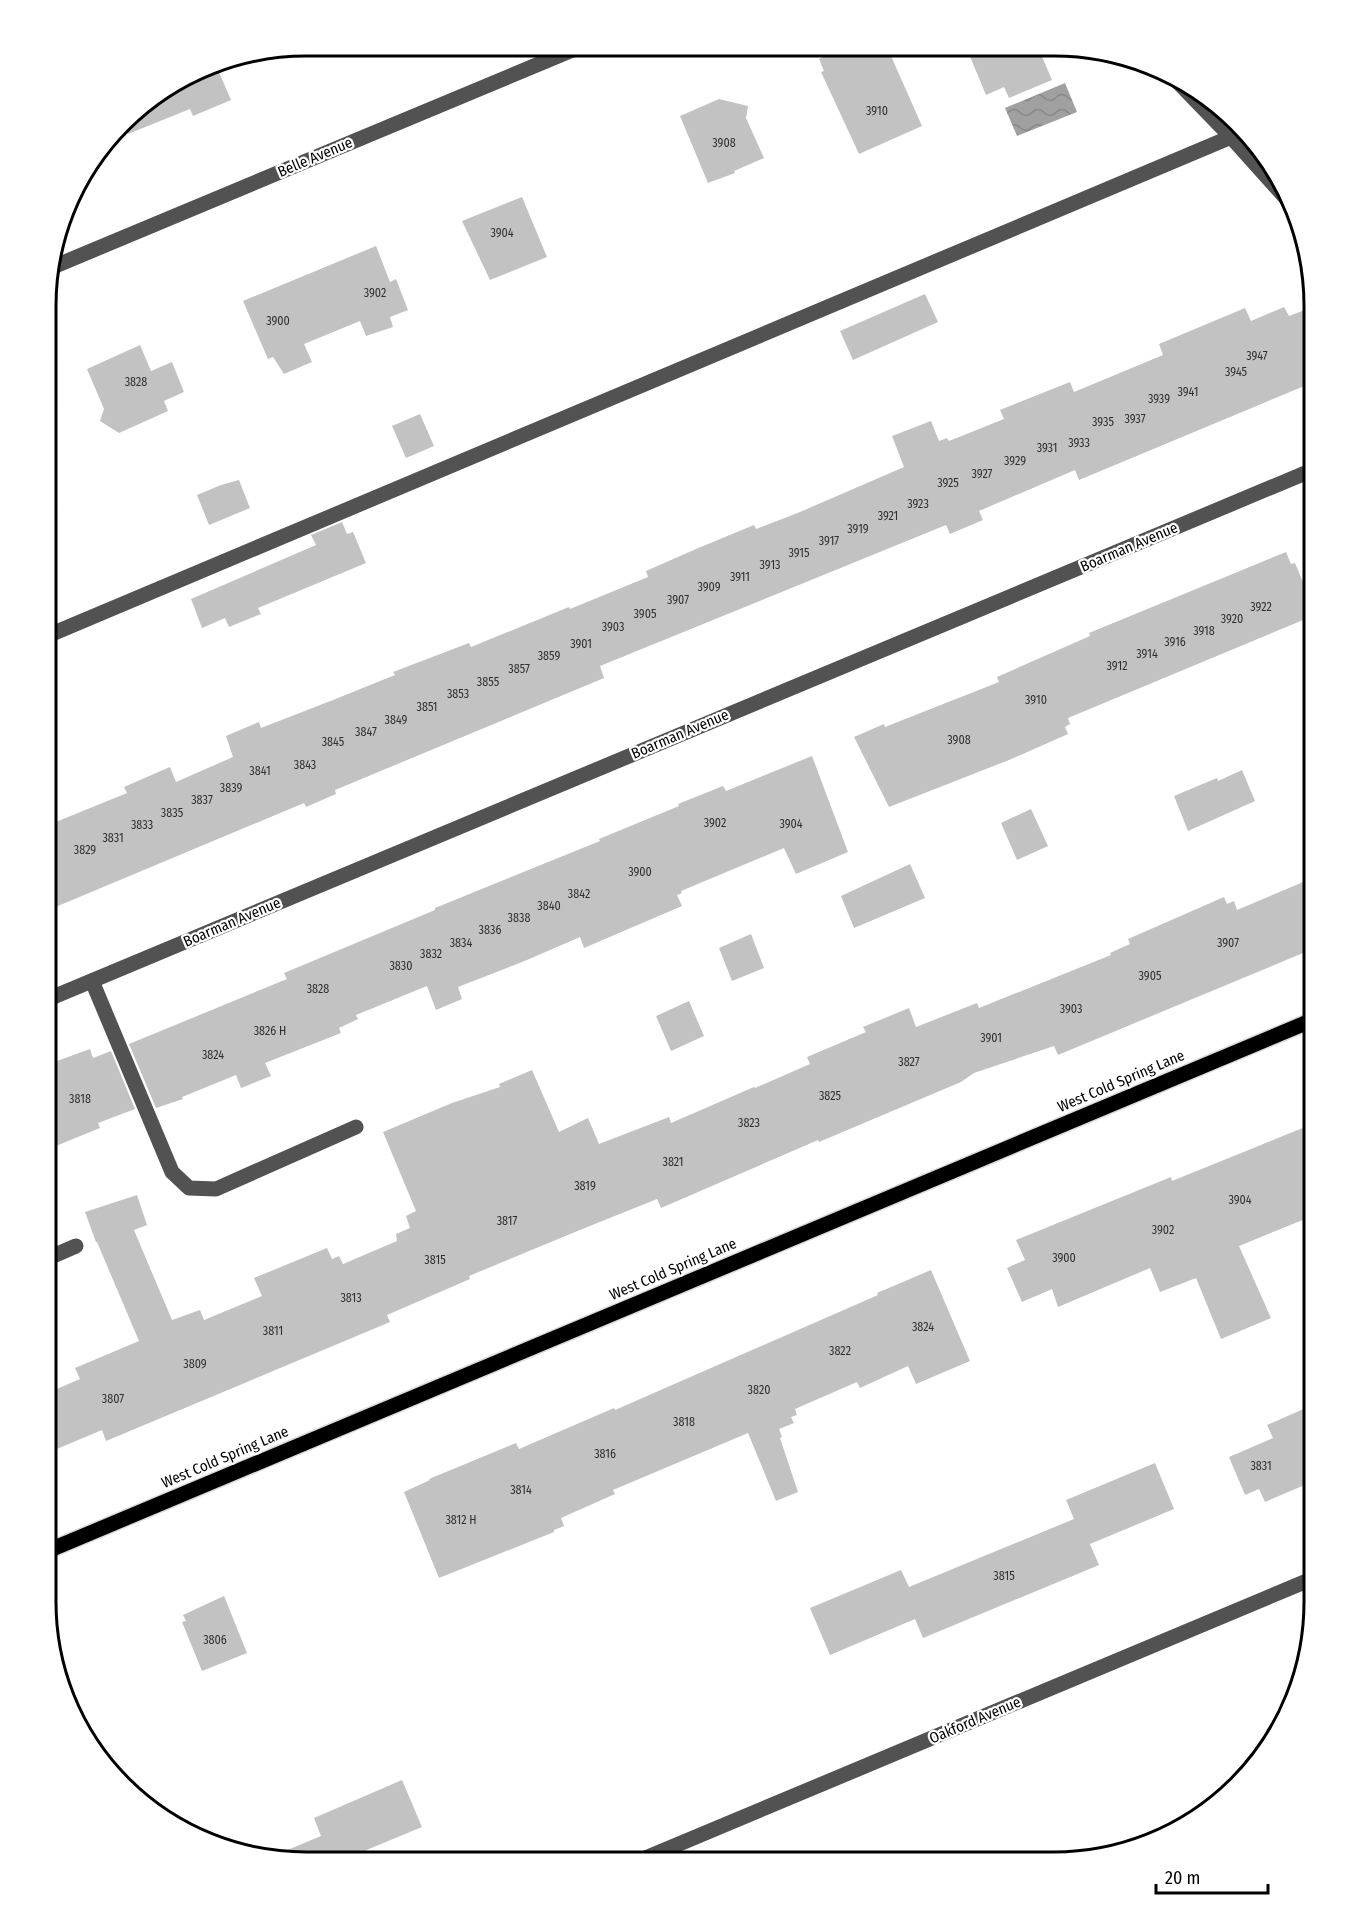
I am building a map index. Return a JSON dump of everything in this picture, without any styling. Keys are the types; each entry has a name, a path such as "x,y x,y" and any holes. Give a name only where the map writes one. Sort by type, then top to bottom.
{"main road":[{"name":"West Cold Spring Lane","path":"56,1547 1304,1024"}],"street":[{"name":"Belle Avenue","path":"59,264 558,56"},
{"path":"1195,99 1272,182"},
{"path":"56,632 1231,137"},
{"name":"Boarman Avenue","path":"56,996 1304,474"},
{"path":"92,981 171,1172 189,1188 216,1189 356,1127"},
{"path":"56,1255 76,1246"},
{"name":"Oakford Avenue","path":"660,1852 1304,1582"}],"water":[{"path":"1065,83 1077,112 1017,136 1005,108"}],"building":[{"path":"826,56 891,56 922,126 859,154 821,72 824,71 819,59"},
{"path":"970,56 1042,56 1052,80 1009,98 1004,87 986,95"},
{"path":"219,72 231,100 193,116 190,109 128,134 127,131 153,107 180,89"},
{"path":"719,99 748,106 746,118 764,158 734,171 735,173 708,183 680,116"},
{"path":"522,197 547,257 490,280 462,221"},
{"path":"376,246 390,282 396,279 408,310 390,317 393,327 366,336 360,321 304,344 312,362 284,374 273,357 268,359 243,301"},
{"path":"925,294 938,322 853,360 840,331"},
{"path":"1284,307 1289,316 1304,310 1304,386 1079,480 1075,470 979,511 983,520 950,534 946,525 600,666 604,678 335,790 336,794 306,807 304,803 56,907 56,822 127,793 124,787 170,767 176,782 233,757 226,736 259,722 261,728 395,675 393,672 469,643 471,647 569,607 570,609 648,577 646,571 696,549 754,525 756,529 800,512 904,467 892,436 931,421 939,441 947,438 949,441 1004,419 1000,410 1070,382 1074,392 1163,355 1159,344 1245,308 1251,321"},
{"path":"140,345 151,371 172,362 184,392 164,401 168,411 119,433 100,421 104,409 87,369"},
{"path":"420,414 434,446 406,458 392,426"},
{"path":"239,480 250,508 209,525 197,495"},
{"path":"342,522 347,534 353,532 366,563 258,608 261,614 229,627 225,618 202,628 191,599 316,545 311,535"},
{"path":"1286,552 1291,564 1295,563 1304,585 1304,620 1068,718 1070,724 1065,727 1068,734 889,807 854,737 999,682 997,677 1090,636 1089,633"},
{"path":"812,756 848,852 796,874 784,848 681,891 682,893 677,895 682,906 584,948 580,937 458,987 462,999 436,1010 427,986 356,1015 358,1019 339,1028 341,1033 265,1063 271,1076 241,1088 236,1075 182,1097 183,1099 156,1108 129,1044 287,979 284,973 600,841 599,839 679,806 678,804 723,786 726,791"},
{"path":"1242,770 1255,801 1188,831 1174,796"},
{"path":"1031,809 1048,846 1017,860 1001,823"},
{"path":"910,864 925,898 854,928 841,896"},
{"path":"1304,882 1304,953 1058,1055 1054,1046 974,1073 961,1082 819,1142 818,1140 661,1208 657,1199 575,1232 469,1276 470,1279 387,1315 390,1322 106,1441 102,1430 56,1449 56,1389 80,1379 75,1368 139,1341 85,1212 137,1195 147,1225 134,1230 172,1320 200,1310 204,1320 262,1296 254,1278 327,1248 332,1259 339,1256 343,1264 397,1241 396,1234 410,1228 406,1216 416,1211 383,1132 452,1103 500,1087 499,1084 532,1070 559,1132 588,1118 599,1144 669,1117 671,1123 810,1064 807,1057 866,1032 863,1027 909,1008 916,1027 977,1003 979,1008 1111,955 1110,953 1130,944 1128,939 1224,897 1227,904 1234,901 1237,910"},
{"path":"751,934 764,968 732,981 719,948"},
{"path":"689,1001 704,1036 671,1051 656,1016"},
{"path":"90,1049 93,1058 111,1051 135,1109 98,1123 100,1128 56,1146 56,1061"},
{"path":"1304,1127 1304,1219 1239,1246 1271,1318 1221,1339 1196,1278 1160,1292 1150,1268 1058,1307 1052,1289 1022,1302 1007,1268 1025,1260 1016,1240 1171,1177 1172,1181"},
{"path":"931,1270 970,1361 916,1384 908,1366 860,1388 857,1382 795,1409 797,1415 791,1417 794,1423 779,1429 798,1492 776,1501 748,1433 613,1490 615,1494 561,1518 564,1526 554,1532 439,1578 404,1492 429,1479 516,1443 519,1449 614,1408 615,1410"},
{"path":"1304,1409 1304,1485 1265,1502 1259,1489 1245,1495 1229,1457 1273,1438 1267,1425"},
{"path":"1155,1463 1174,1509 1090,1544 1099,1565 923,1638 915,1619 830,1655 810,1608 901,1570 909,1587 1074,1519 1066,1500"},
{"path":"224,1596 247,1653 202,1671 182,1622 186,1621 183,1615"},
{"path":"402,1780 422,1827 362,1852 284,1851 321,1836 314,1818"}]}
